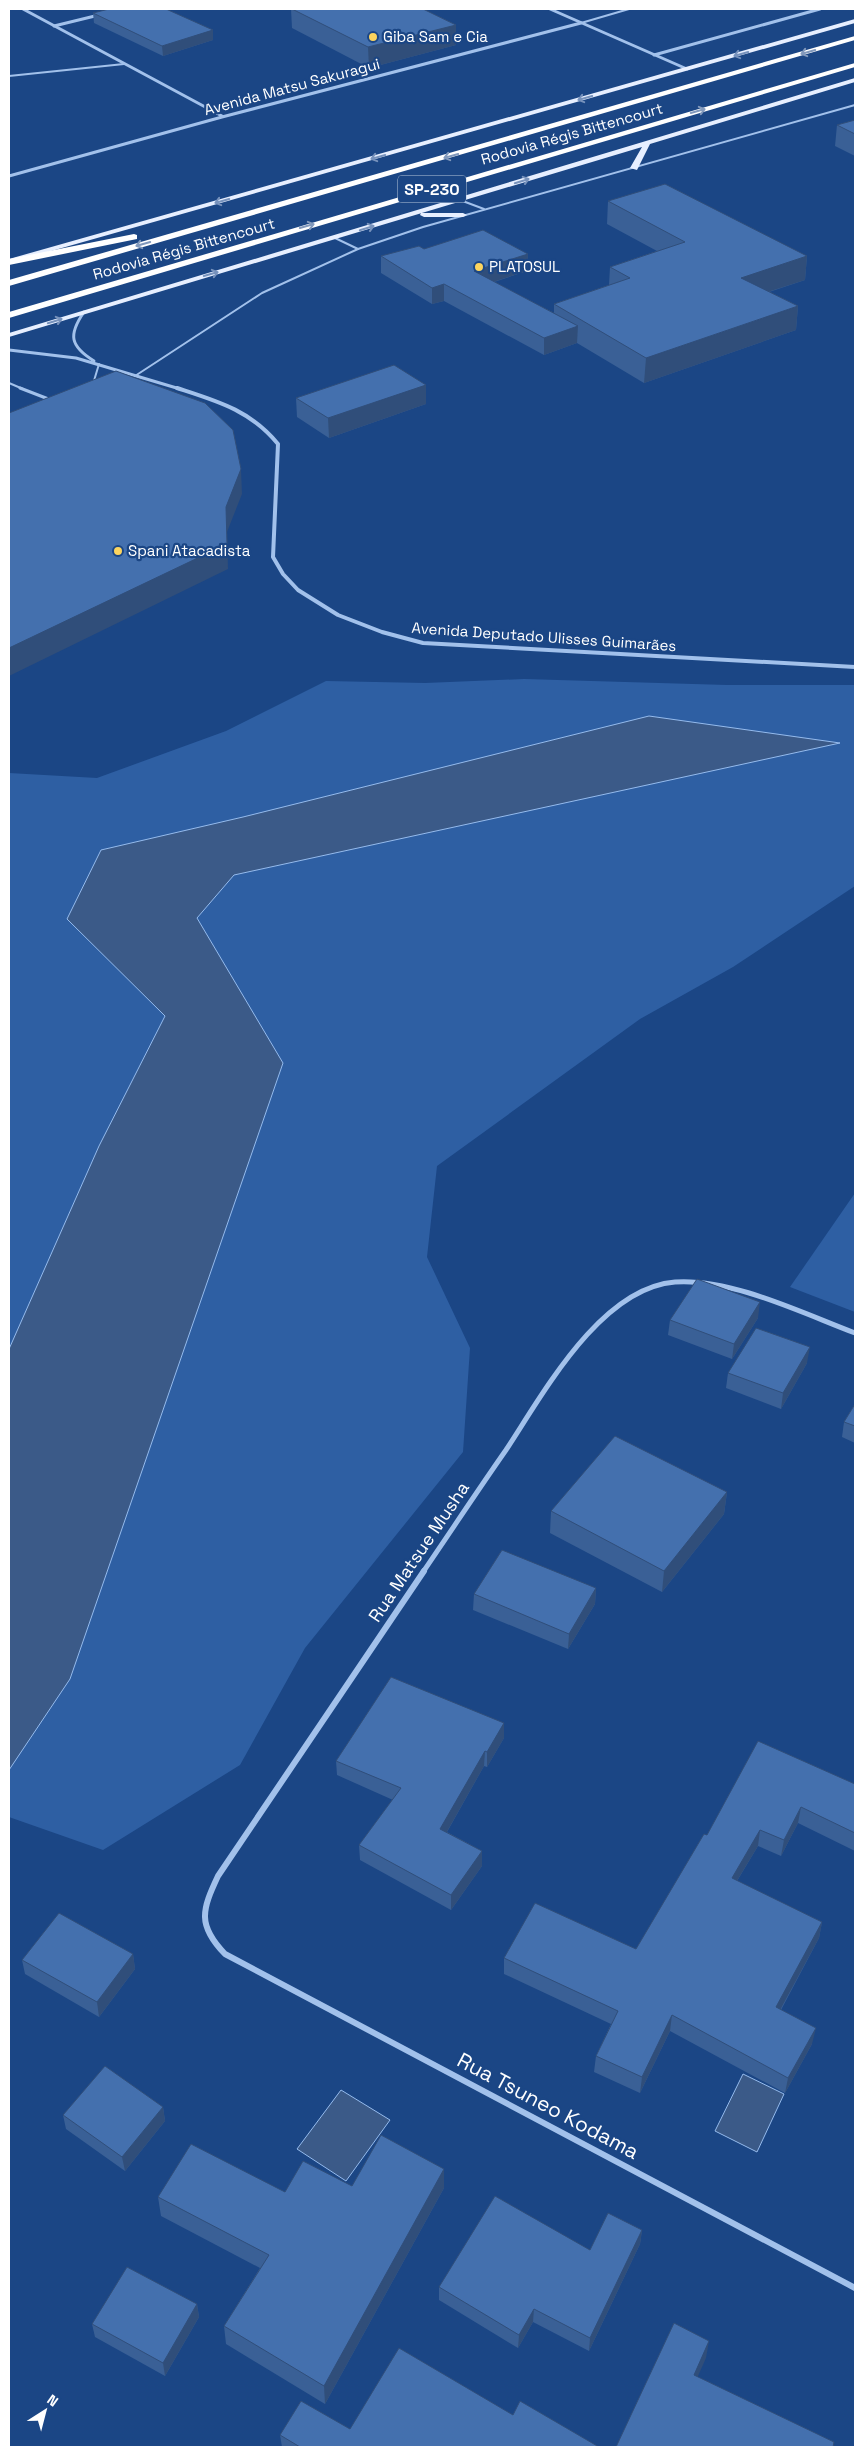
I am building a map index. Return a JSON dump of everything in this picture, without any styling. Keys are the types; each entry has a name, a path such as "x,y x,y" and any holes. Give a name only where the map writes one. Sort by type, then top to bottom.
{"highway":[{"name":"Rodovia Régis Bittencourt","path":"9,283 855,38"},
{"name":"Rodovia Régis Bittencourt","path":"9,315 855,65"},
{"path":"9,262 99,245 304,198"}],"main road":[{"path":"9,262 855,21"},
{"path":"9,334 335,238 855,80"},
{"path":"634,168 647,143"},
{"path":"411,215 463,215"}],"street":[{"path":"22,9 222,117"},
{"path":"550,9 687,69"},
{"path":"654,55 820,9"},
{"path":"54,26 106,13"},
{"name":"Avenida Matsu Sakuragui","path":"9,176 222,117 581,22"},
{"name":"Avenida Deputado Ulisses Guimarães","path":"84,312 74,325 72,335 76,347 99,364"},
{"name":"Avenida Deputado Ulisses Guimarães","path":"9,350 59,355 140,375 226,405 251,418 268,430 278,444 273,557 278,568 287,581 304,594 368,628 390,636 423,642 855,667"},
{"name":"Rua Matsue Musha","path":"224,1954 208,1939 203,1923 206,1900 218,1876 565,1362 609,1314 642,1290 662,1284 685,1282 721,1285 764,1298 855,1333"},
{"name":"Rua Tsuneo Kodama","path":"224,1954 855,2288"}],"lane":[{"path":"581,22 629,9"},
{"path":"9,76 124,64"},
{"path":"130,377 140,375 262,293 358,249 463,215 855,105"},
{"path":"460,200 484,210"},
{"path":"335,238 358,249"},
{"path":"99,364 93,385 102,383"},
{"path":"9,383 53,401 44,405"}],"shaded area":[{"path":"524,679 727,685 855,685 855,886 733,967 640,1019 437,1166 427,1257 470,1348 463,1452 305,1648 240,1765 103,1850 9,1817 9,773 97,778 226,731 326,681 425,683"},
{"path":"649,716 840,743 234,875 197,918 283,1063 70,1679 9,1770 9,1349 99,1146 165,1016 67,919 101,850 243,817"},
{"path":"855,1193 855,1312 790,1287"},
{"path":"743,2074 784,2094 757,2152 715,2131"},
{"path":"341,2090 390,2120 346,2181 297,2149"}],"building":[{"path":"109,9 166,9 213,30 162,46 93,13"},
{"path":"292,9 423,9 456,25 368,47"},
{"path":"855,120 855,134 837,125"},
{"path":"665,184 807,256 741,278 798,306 646,358 554,304 630,278 610,267 685,242 608,201"},
{"path":"483,230 528,254 474,271 578,326 544,338 444,284 432,288 381,256 419,246 424,249"},
{"path":"394,365 426,385 328,418 296,398"},
{"name":"Spani Atacadista","path":"116,371 205,403 233,430 241,469 226,507 227,544 9,648 9,413"},
{"path":"697,1279 760,1302 734,1344 670,1320"},
{"path":"756,1328 810,1347 783,1393 728,1373"},
{"path":"855,1404 855,1426 844,1422"},
{"path":"615,1436 727,1492 664,1571 551,1511"},
{"path":"502,1550 596,1588 569,1634 474,1594"},
{"path":"391,1677 504,1723 487,1752 485,1751 440,1829 482,1851 451,1895 359,1845 401,1788 336,1761"},
{"path":"758,1741 855,1784 855,1833 801,1807 784,1840 760,1830 732,1878 822,1922 776,2007 816,2028 788,2078 672,2015 642,2077 596,2056 618,2011 504,1958 535,1903 636,1949 704,1834 707,1835"},
{"path":"59,1913 133,1954 97,2002 22,1960"},
{"path":"105,2066 163,2107 122,2157 63,2115"},
{"path":"381,2135 444,2169 324,2386 224,2326 269,2255 158,2197 191,2144 285,2192 303,2161 352,2186"},
{"path":"495,2196 590,2250 608,2213 642,2230 590,2338 534,2309 519,2335 439,2287"},
{"path":"127,2267 197,2304 163,2363 92,2324"},
{"path":"674,2323 709,2341 694,2375 834,2442 833,2447 616,2447"},
{"path":"399,2348 513,2415 520,2401 599,2447 300,2447 280,2435 301,2401 350,2429"}],"place":[{"name":"Giba Sam e Cia","path":"373,37"},
{"name":"PLATOSUL","path":"479,267"},
{"name":"Spani Atacadista","path":"118,551"}]}
